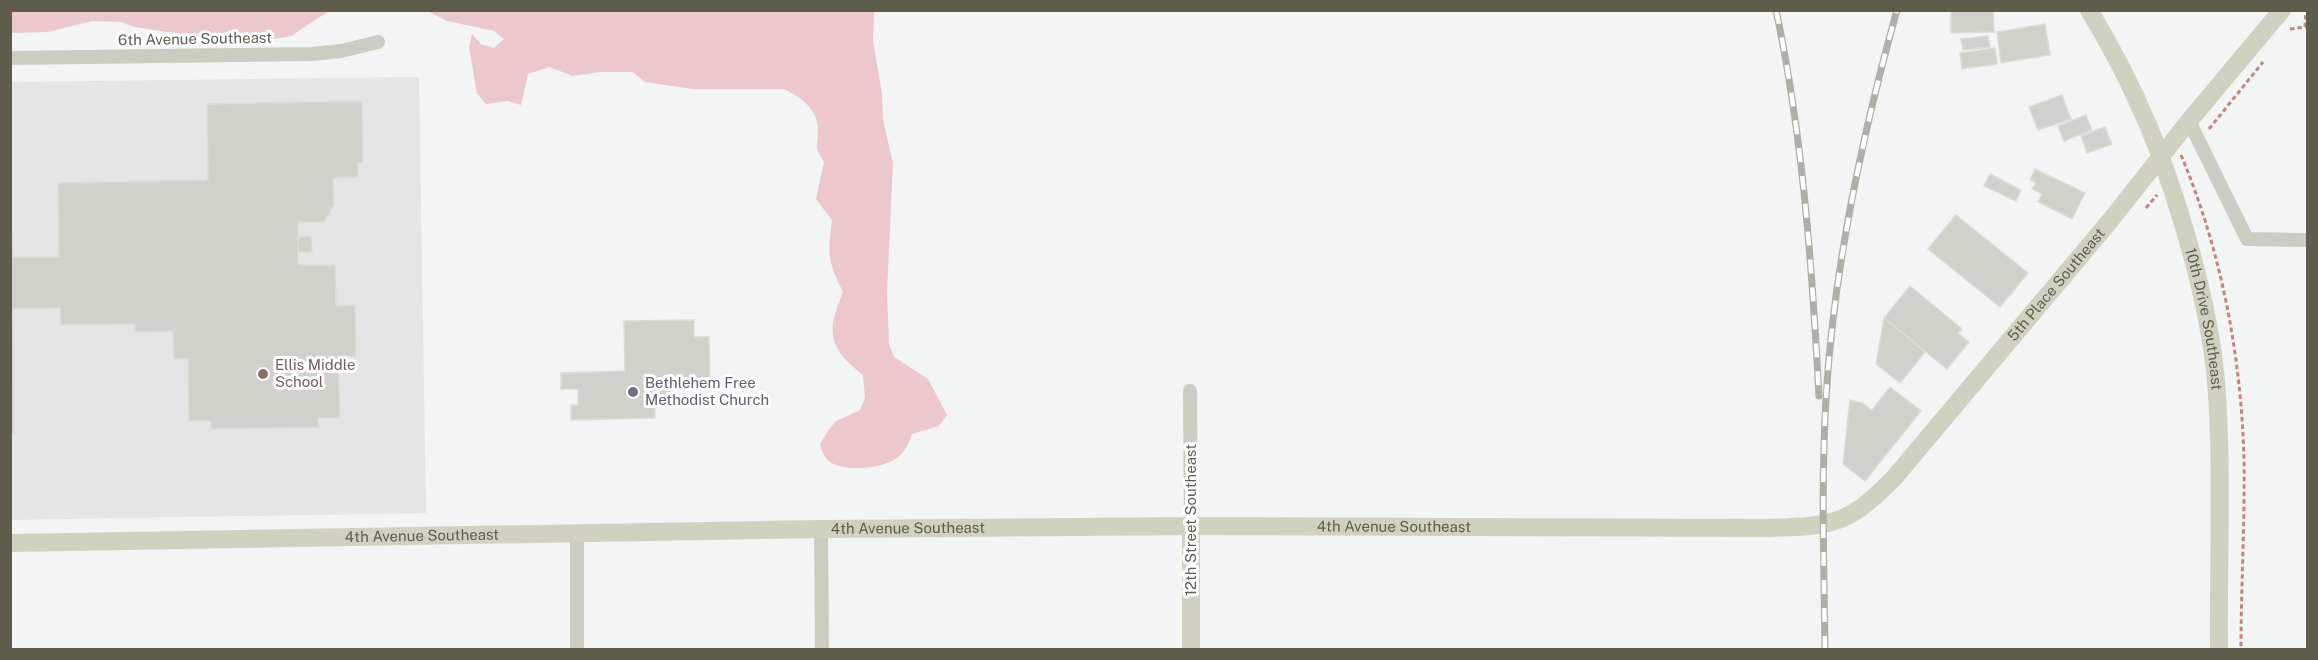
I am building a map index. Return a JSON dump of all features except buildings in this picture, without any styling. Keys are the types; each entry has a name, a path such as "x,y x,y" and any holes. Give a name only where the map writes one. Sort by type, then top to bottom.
{"street":[{"name":"10th Drive Southeast","path":"2089,10 2130,82 2162,156 2197,273 2216,382 2220,472 2219,650"},
{"name":"5th Place Southeast","path":"1808,526 1824,525 1847,518 1867,505 1894,478 2282,10"},
{"name":"6th Avenue Southeast","path":"10,58 312,54 341,51 378,42"},
{"path":"2189,120 2247,238 2307,240"},
{"name":"12th Street Southeast","path":"1190,391 1191,650"},
{"name":"4th Avenue Southeast","path":"10,543 821,529 1191,526 1808,526"},
{"path":"821,529 822,650"},
{"path":"577,533 577,650"}],"path":[{"path":"2284,36 2291,28 2306,27 2307,10"},
{"path":"2146,208 2270,54"}],"shaded area":[{"path":"11,10 329,11 291,36 274,39 167,32 135,27 121,22 92,21 48,32 14,33 11,32"},
{"path":"428,11 874,11 873,41 882,94 883,120 893,163 887,292 889,344 894,357 928,379 947,415 939,426 912,434 900,456 882,465 850,468 832,463 823,454 820,445 827,432 836,421 860,410 865,398 863,375 843,356 834,338 834,318 843,292 831,264 832,220 816,199 824,162 817,149 817,123 812,110 802,100 784,89 692,89 645,82 633,72 601,72 572,76 550,67 528,74 521,105 508,101 486,104 477,93 469,47 472,34 481,44 494,48 504,39 494,31 447,21"},
{"path":"419,77 426,513 11,520 10,82"}],"railway":[{"path":"1776,10 1800,154 1819,396"},
{"path":"1825,650 1824,461 1826,399 1835,302 1861,153 1897,10"}],"place":[{"name":"Ellis Middle School","path":"263,374"},
{"name":"Bethlehem Free Methodist Church","path":"633,392"}]}
